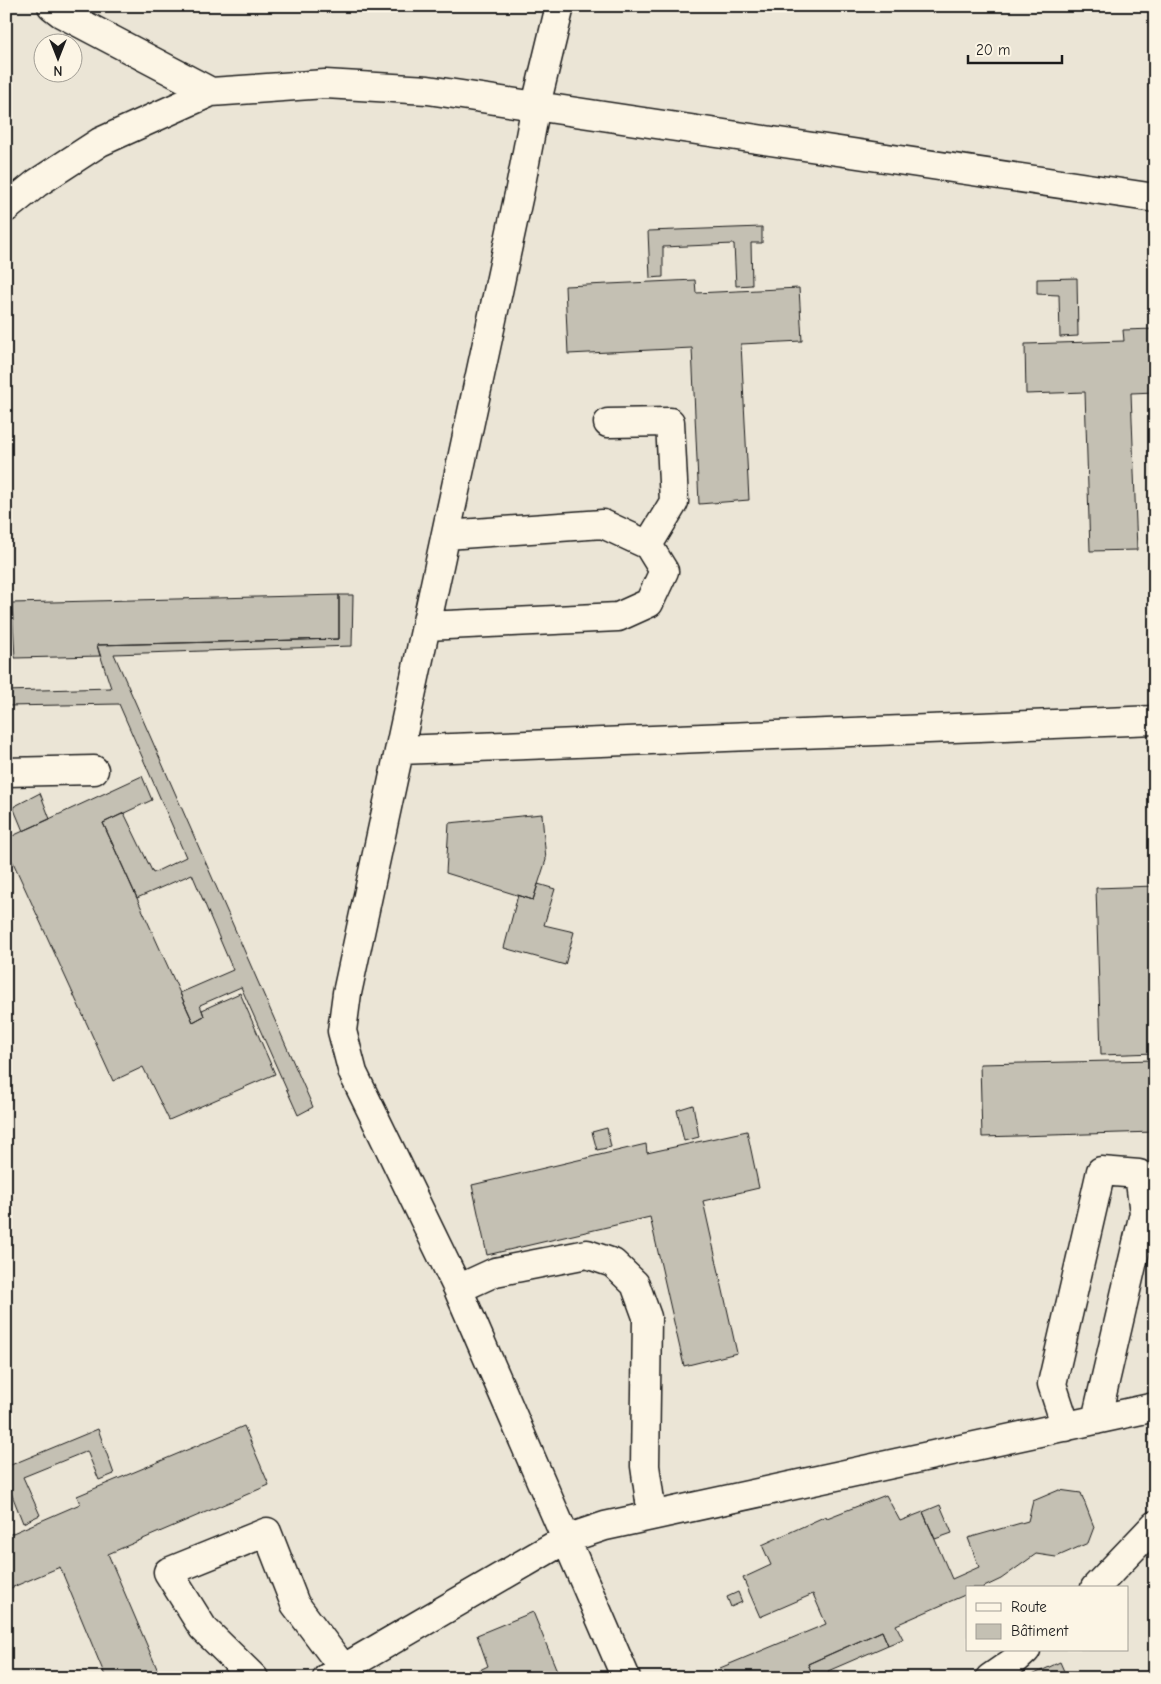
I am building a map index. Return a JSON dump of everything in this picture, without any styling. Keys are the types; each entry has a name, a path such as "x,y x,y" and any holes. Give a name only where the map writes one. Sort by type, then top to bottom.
{"lane":[{"path":"52,6 61,13 211,92"},
{"path":"560,6 536,105 519,194 347,993 342,1032 353,1073 458,1289 626,1678"},
{"path":"6,208 37,183 100,142 211,92 325,84 428,90 1155,198"},
{"path":"608,423 670,422 674,502 648,544"},
{"path":"426,626 618,617 649,603 664,571 648,544 603,524 446,534"},
{"path":"400,750 1155,720"},
{"path":"6,772 94,770"},
{"path":"1066,1427 1052,1384 1101,1171 1139,1174 1144,1213 1096,1420"},
{"path":"458,1289 495,1272 586,1254 613,1263 635,1284 646,1317 645,1466 652,1515"},
{"path":"254,1678 203,1628 168,1572 267,1532 295,1604 339,1675 566,1539 605,1526 1155,1407"},
{"path":"1097,1586 1155,1525"},
{"path":"990,1678 1024,1652"}],"shaded area":[{"path":"6,6 1155,6 1155,1678 6,1678"}],"building":[{"path":"762,227 762,243 751,243 752,285 736,286 734,244 663,247 663,277 650,278 648,231"},
{"path":"1077,278 1078,336 1060,337 1059,295 1037,294 1037,279"},
{"path":"695,280 696,293 799,288 802,341 741,344 749,500 699,504 692,348 568,354 565,286"},
{"path":"1155,329 1155,392 1131,393 1137,550 1090,551 1085,392 1026,394 1025,344 1124,341 1123,330"},
{"path":"339,595 339,639 97,645 100,656 15,658 12,603"},
{"path":"339,595 353,595 352,646 114,654 313,1107 298,1115 241,987 200,1005 204,1016 193,1022 180,993 233,970 192,874 137,898 103,823 124,813 153,873 186,857 119,704 6,706 6,691 111,688 97,645 339,639"},
{"path":"142,776 152,800 103,823 193,1022 204,1016 202,1010 240,993 275,1074 169,1120 143,1067 113,1081 6,847 6,839"},
{"path":"40,793 50,819 23,831 13,807"},
{"path":"542,814 546,860 533,900 446,873 449,823"},
{"path":"538,884 555,889 544,925 574,932 565,965 504,948 518,895 533,900"},
{"path":"1155,886 1155,1053 1101,1055 1096,888"},
{"path":"1155,1060 1155,1132 982,1137 980,1064"},
{"path":"693,1105 699,1137 684,1141 677,1110"},
{"path":"607,1128 611,1147 597,1150 592,1132"},
{"path":"747,1131 759,1188 703,1201 737,1353 684,1366 650,1217 487,1255 472,1185 646,1144 647,1153"},
{"path":"244,1426 269,1485 108,1554 161,1678 106,1678 60,1567 6,1590 6,1536 80,1504 77,1496"},
{"path":"98,1429 114,1474 99,1480 87,1451 23,1477 40,1515 23,1523 8,1485 6,1486 6,1467"},
{"path":"1059,1490 1081,1493 1094,1527 1088,1543 1056,1557 1036,1554 1001,1579 986,1586 966,1586 966,1594 896,1625 903,1639 888,1645 882,1631 808,1664 814,1678 724,1678 720,1668 826,1624 813,1594 760,1617 743,1578 771,1565 762,1545 826,1516 827,1518 886,1495 900,1521 923,1512 952,1579 979,1567 968,1538 1028,1521 1033,1501"},
{"path":"940,1505 952,1533 935,1539 923,1512"},
{"path":"738,1592 742,1602 731,1607 727,1597"},
{"path":"533,1612 560,1678 463,1678 488,1666 477,1635"},
{"path":"882,1631 888,1645 828,1671 831,1678 814,1678 808,1664"},
{"path":"1060,1662 1067,1678 1026,1678"}]}
